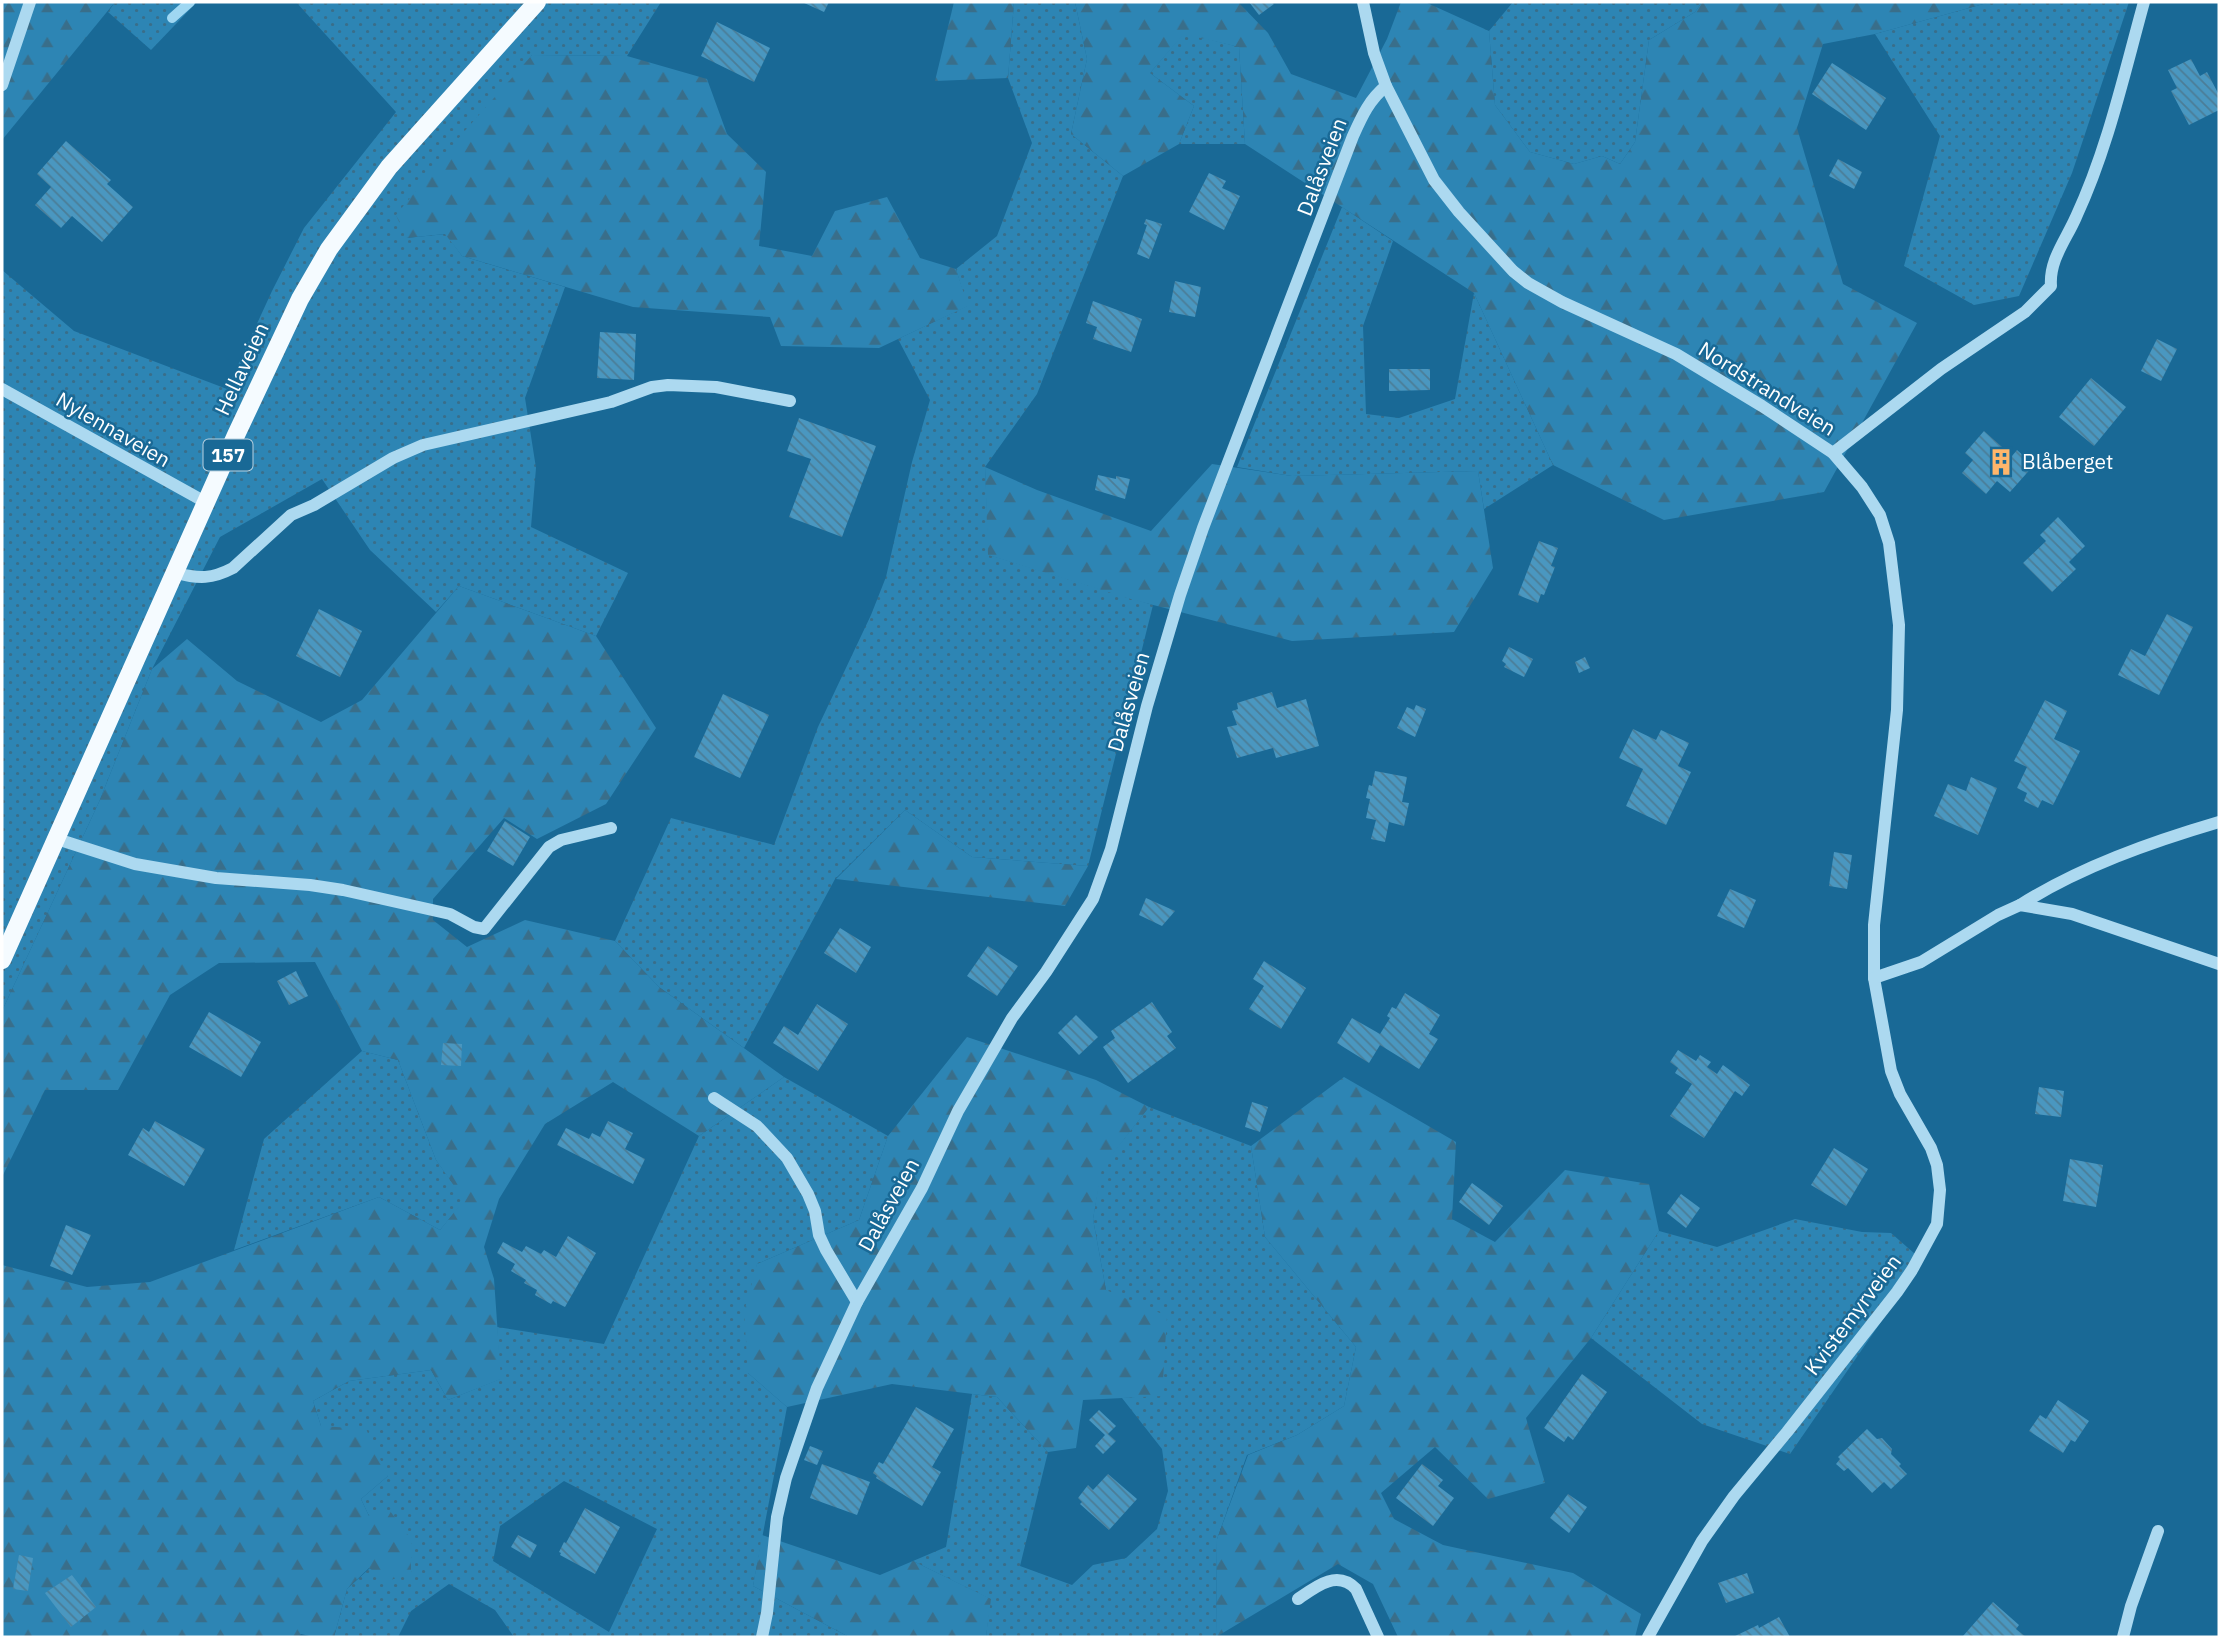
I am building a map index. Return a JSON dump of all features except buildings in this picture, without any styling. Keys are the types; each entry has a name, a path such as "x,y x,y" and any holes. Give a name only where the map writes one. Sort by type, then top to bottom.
{"main road":[{"name":"Hellaveien","path":"2,960 276,346 300,299 329,249 389,167 537,2"}],"street":[{"path":"2,85 30,2"},
{"name":"Nordstrandveien","path":"1363,2 1374,53 1386,86 1434,180 1513,271 1528,283 1562,302 1676,354 1833,453 1862,487 1880,515 1889,543 1899,625 1897,710 1874,925 1874,978"},
{"path":"1833,453 1941,369 2025,312 2051,286 2050,277 2055,257 2076,218 2104,149 2144,2"},
{"name":"Dalåsveien","path":"762,1637 777,1517 786,1478 817,1388 857,1302 922,1188 975,1080 1012,1018 1046,972 1093,899 1111,849 1147,706 1180,594 1203,528 1353,136 1366,107 1386,86"},
{"path":"176,573 197,579 233,568 291,515 423,444 611,402 652,387 668,385 716,387 790,401"},
{"name":"Nylennaveien","path":"2,389 207,503"},
{"path":"1874,978 1921,962 2056,883 2132,852 2219,822"},
{"path":"57,839 135,864 216,878 343,890 450,914 474,927 484,929 549,847 561,840 611,828"},
{"path":"2020,905 2072,914 2219,964"},
{"name":"Kvistemyrveien","path":"1648,1637 1702,1541 1734,1496 1897,1292 1937,1224 1940,1190 1937,1165 1891,1071 1874,978"},
{"name":"Dalåsveien","path":"714,1098 757,1126 787,1158 815,1210 819,1235 826,1251 857,1302"},
{"path":"2123,1637 2131,1606 2158,1531"},
{"path":"1298,1600 1327,1580 1351,1584 1356,1589 1378,1637"}],"green space":[{"path":"2,2 115,2 2,140"},
{"path":"115,2 197,2 151,50 108,12"},
{"path":"296,2 661,2 627,56 532,55 406,238 446,234 462,256 565,287 525,398 536,468 531,527 628,573 596,636 459,586 436,612 370,550 322,479 220,537 152,669 99,802 2,1011 2,270 74,331 227,389 304,228 396,112"},
{"path":"954,2 1014,2 1008,78 935,81"},
{"path":"1014,2 1075,2 1087,59 1071,134 1123,176 1037,394 985,467 989,555 1153,605 1088,866 972,857 905,810 835,879 744,1048 659,987 615,941 671,818 774,845 818,727 886,577 912,462 930,400 898,339 967,306 956,269 997,236 1032,143 1008,78"},
{"path":"1075,2 1238,2 1268,33 1291,74 1356,98 1387,39 1401,2 1425,2 1489,31 1495,105 1530,152 1574,164 1602,156 1620,164 1635,142 1649,40 1695,12 1702,2 2033,2 1987,3 1875,34 1823,44 1797,128 1843,284 1917,323 1824,492 1664,520 1553,465 1474,293 1245,144 1239,47 1184,34 1150,73 1194,106 1179,144 1123,176 1071,134 1087,59"},
{"path":"1513,2 1702,2 1695,12 1649,40 1635,142 1620,164 1602,156 1574,164 1530,152 1495,105 1489,31"},
{"path":"2129,2 2072,173 2019,296 1974,305 1904,266 1940,136 1875,34 1987,3"},
{"path":"1184,33 1239,47 1245,144 1179,144 1194,106 1150,73"},
{"path":"532,55 627,56 707,79 727,134 766,172 759,246 812,256 835,211 887,197 920,258 956,269 968,306 879,348 781,346 770,317 633,307 462,256 445,234 406,238 396,215"},
{"path":"1342,207 1393,241 1363,326 1366,414 1399,418 1455,399 1474,293 1553,465 1484,509 1478,471 1292,476 1237,467"},
{"path":"1212,464 1292,476 1478,471 1493,568 1454,632 1292,641 1134,600 988,555 985,467 1037,490 1151,531"},
{"path":"459,586 596,636 656,728 606,804 537,839 504,818 433,899 433,920 467,947 525,920 615,941 659,987 784,1077 699,1136 613,1082 545,1124 499,1199 484,1247 494,1279 501,1379 448,1400 431,1370 349,1381 313,1401 321,1426 366,1429 388,1476 361,1499 369,1516 390,1511 411,1539 411,1574 387,1581 369,1568 347,1589 334,1637 301,1634 298,1637 2,1637 2,1265 87,1287 150,1282 379,1197 440,1230 464,1200 436,1160 398,1060 362,1051 315,962 219,963 170,995 118,1090 45,1090 3,1175 2,1011 99,802 152,669 187,639 237,681 321,722 362,700"},
{"path":"905,810 972,857 1088,866 1065,906 836,879"},
{"path":"967,1037 1096,1080 1149,1107 1102,1168 1093,1219 1106,1290 1167,1316 1162,1396 1083,1400 1076,1448 1048,1452 997,1397 892,1384 787,1407 748,1373 744,1312 757,1264 859,1220 888,1136"},
{"path":"362,1051 398,1060 436,1160 465,1200 440,1230 379,1197 234,1250 264,1139"},
{"path":"784,1077 888,1136 859,1220 757,1264 748,1373 787,1407 753,1586 849,1637 514,1637 495,1610 449,1584 411,1611 398,1637 334,1637 347,1589 370,1568 369,1516 361,1499 388,1476 321,1426 313,1401 349,1381 431,1370 448,1400 500,1379 497,1327 604,1344 699,1136","holes":["564,1481 657,1529 609,1632 493,1561 500,1526"]},
{"path":"1344,1077 1456,1142 1452,1219 1495,1242 1565,1170 1649,1184 1659,1231 1591,1338 1526,1418 1545,1483 1488,1499 1435,1447 1381,1493 1394,1519 1443,1545 1573,1573 1641,1614 1635,1637 1398,1637 1373,1584 1338,1564 1216,1637 1217,1539 1248,1455 1297,1435 1344,1406 1356,1347 1265,1237 1251,1146"},
{"path":"1149,1107 1251,1146 1265,1237 1356,1347 1344,1406 1297,1435 1247,1455 1217,1539 1216,1637 986,1637 990,1599 913,1561 946,1547 972,1394 997,1397 1048,1452 1020,1566 1072,1585 1093,1565 1126,1558 1157,1529 1168,1491 1162,1449 1122,1398 1162,1395 1106,1290 1093,1219 1101,1168"},
{"path":"1795,1219 1862,1232 1891,1233 1923,1261 1790,1454 1702,1424 1591,1338 1659,1231 1717,1247"},
{"path":"762,1535 880,1575 913,1561 991,1599 986,1637 849,1637 753,1586"}],"waterway":[{"path":"172,18 190,2"}],"place":[{"name":"Blåberget","path":"2001,462"}]}
